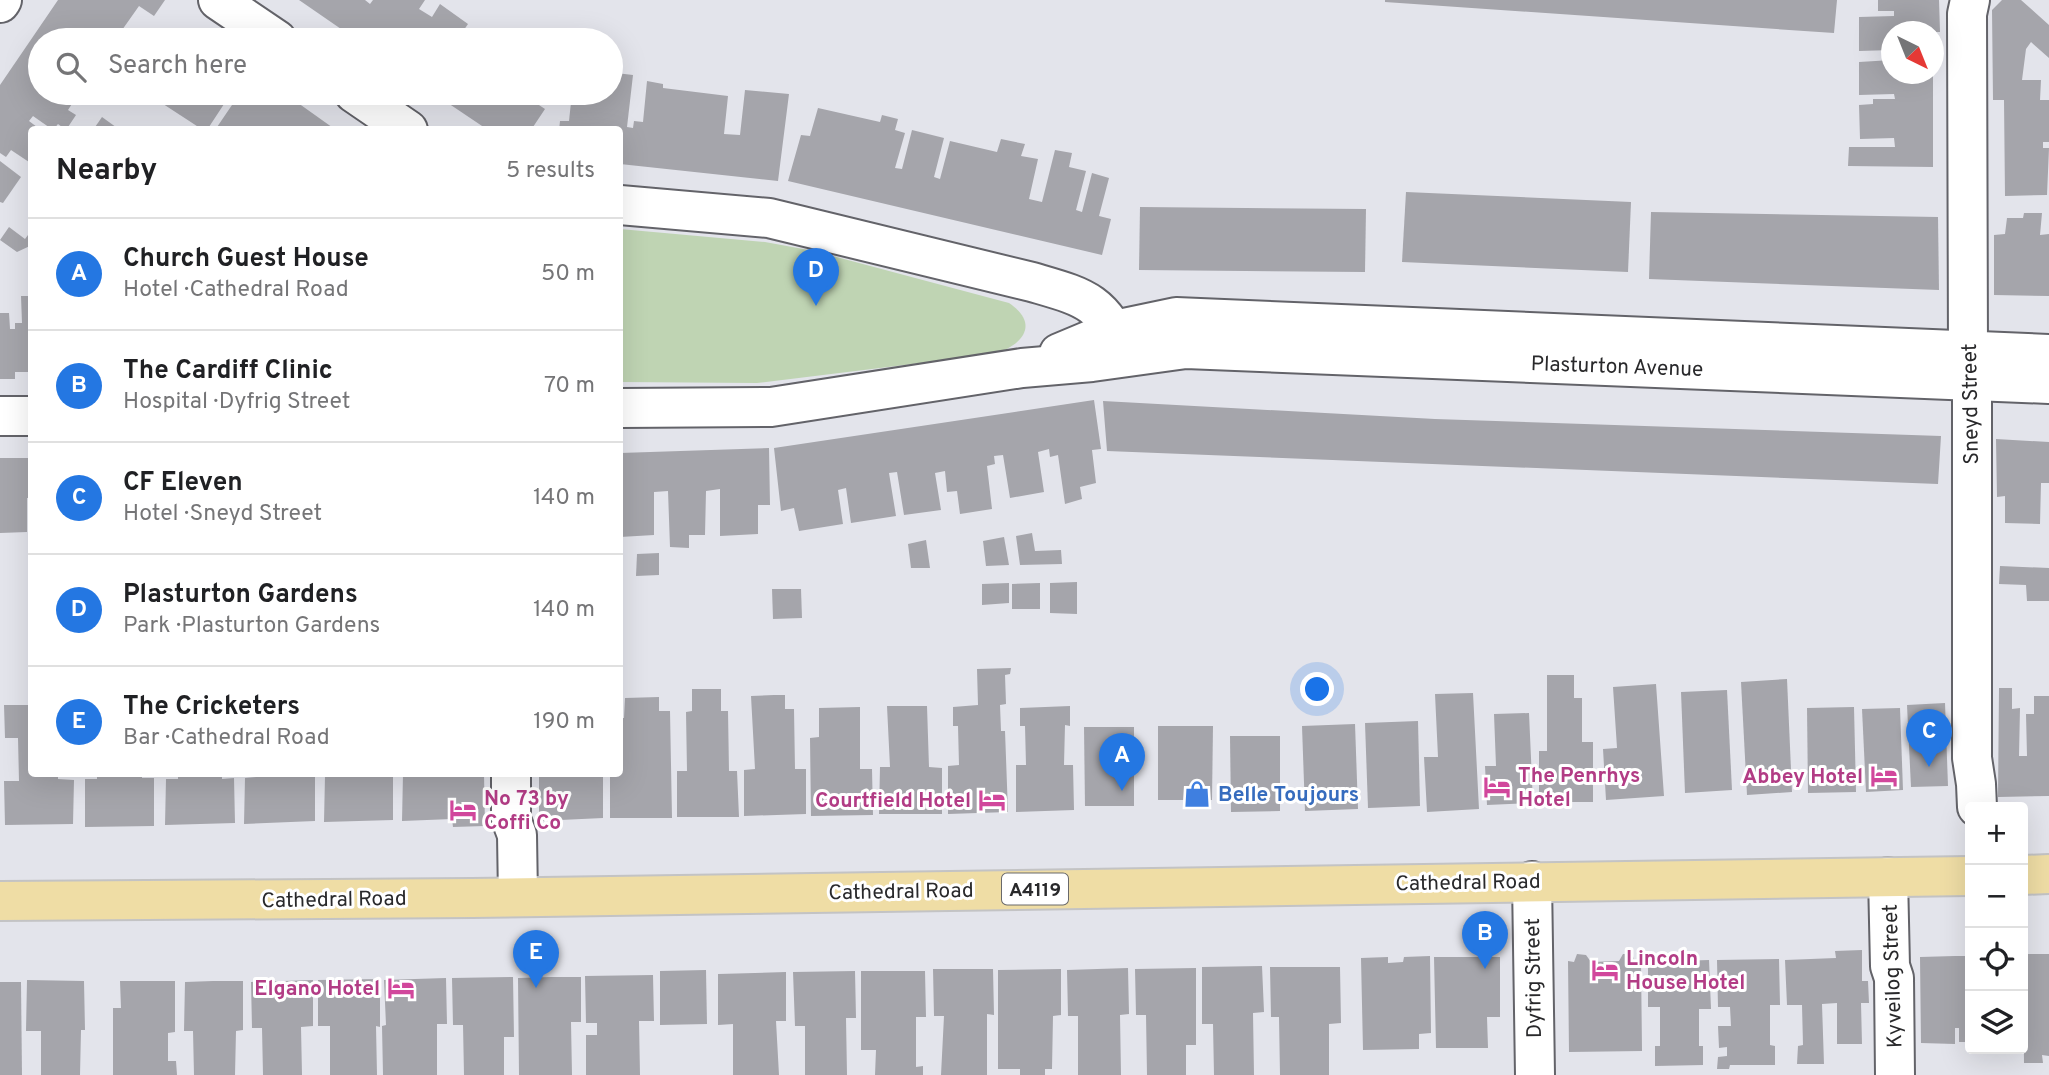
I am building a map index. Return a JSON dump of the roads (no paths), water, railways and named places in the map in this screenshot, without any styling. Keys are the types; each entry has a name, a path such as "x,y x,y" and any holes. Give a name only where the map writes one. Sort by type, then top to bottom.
{"main road":[{"path":"2028,875 2049,874"},
{"name":"Cathedral Road","path":"0,901 518,897 1965,876"}],"street":[{"path":"218,0 259,28"},
{"name":"Sneyd Street","path":"1970,0 1967,14 1972,758 1977,802"},
{"path":"372,105 402,126"},
{"path":"623,205 769,218 1032,282 1060,290 1096,307 1106,316 1120,343"},
{"name":"Plasturton Avenue","path":"623,408 771,407 1022,369 1120,343 1166,318 1187,333 1970,366 2049,355"},
{"name":"Plasturton Avenue","path":"1970,366 2049,384"},
{"path":"0,416 28,416"},
{"path":"511,777 511,819 517,835 518,897"},
{"name":"Kyveilog Street","path":"1888,877 1890,966 1894,978 1895,1075"},
{"name":"Dyfrig Street","path":"1532,881 1535,1075"}],"place":[{"name":"Plasturton Gardens","path":"816,306"},
{"name":"CF Eleven","path":"1929,767"},
{"name":"Abbey Hotel","path":"1884,776"},
{"name":"The Penrhys Hotel","path":"1497,787"},
{"name":"Church Guest House","path":"1122,791"},
{"name":"Belle Toujours","path":"1197,794"},
{"name":"Courtfield Hotel","path":"992,800"},
{"name":"No 73 by Coffi Co","path":"463,810"},
{"name":"The Cardiff Clinic","path":"1485,969"},
{"name":"Lincoln House Hotel","path":"1605,970"},
{"name":"Elgano Hotel","path":"401,988"},
{"name":"The Cricketers","path":"536,988"}]}
